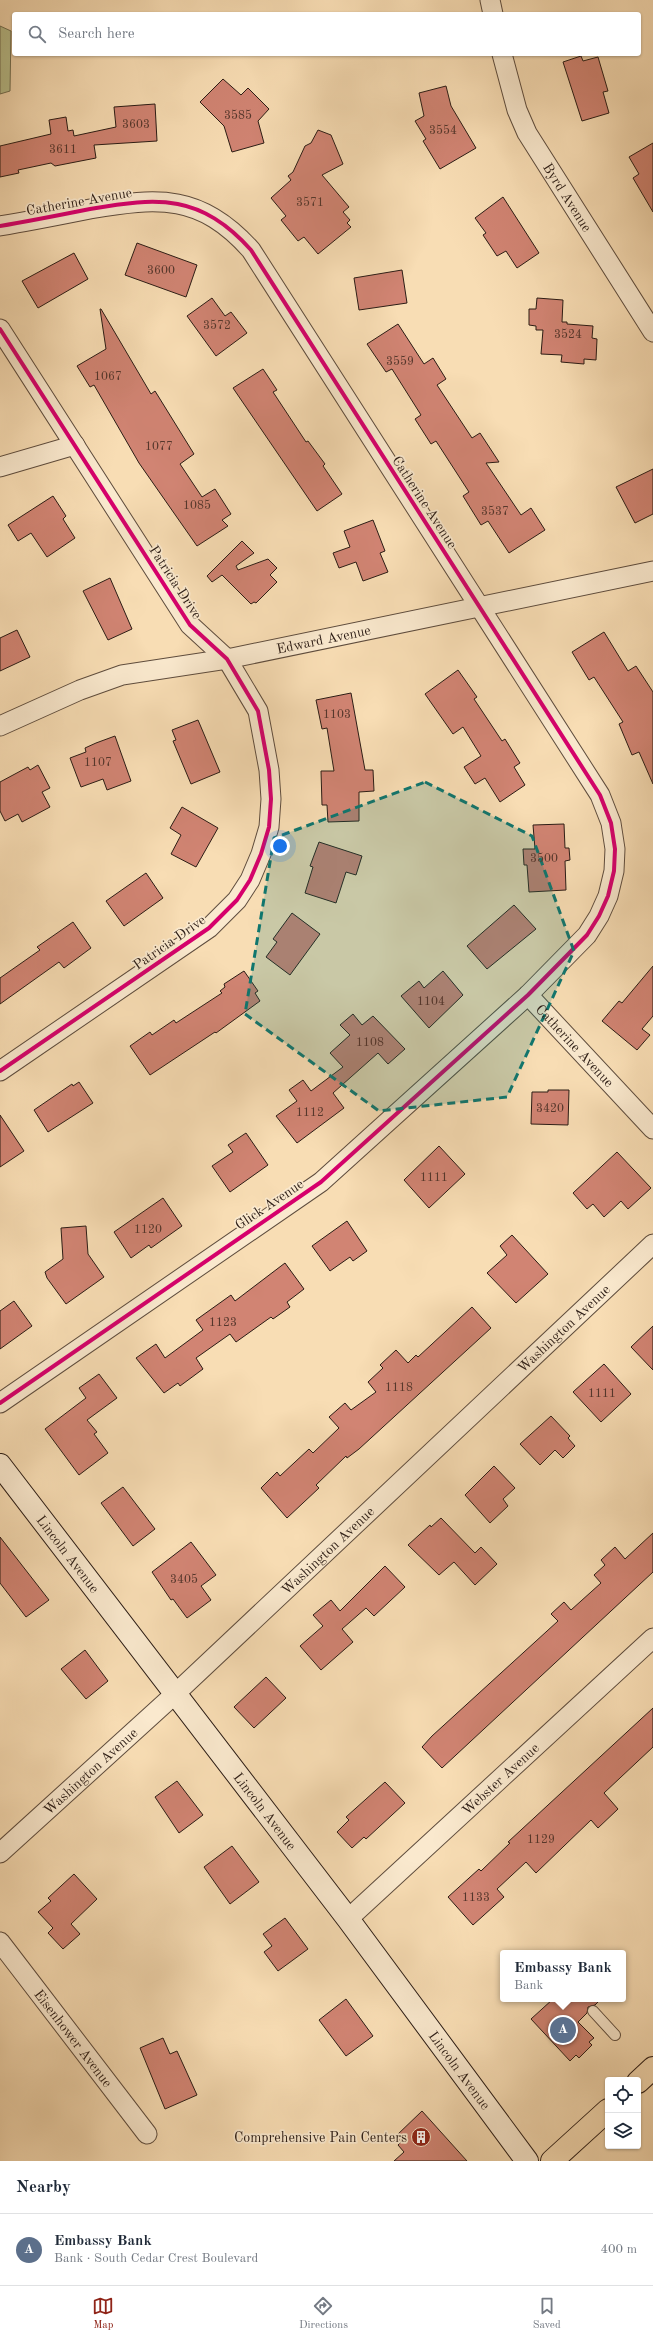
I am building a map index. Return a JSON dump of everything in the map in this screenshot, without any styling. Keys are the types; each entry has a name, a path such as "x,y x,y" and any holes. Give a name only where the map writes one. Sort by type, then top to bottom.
{"main road":[{"path":"641,2079 653,2068"},
{"path":"552,2161 605,2113"}],"street":[{"path":"490,0 493,12"},
{"name":"Byrd Avenue","path":"502,56 516,110 527,133 653,332"},
{"name":"Catherine Avenue","path":"0,226 134,201 160,200 189,206 207,214 236,234 250,250 600,795 611,824 615,850 608,896 599,916 587,934 528,995 653,1129"},
{"name":"Patricia Drive","path":"0,329 190,625 227,659 258,711 269,770 271,799 269,827 261,854 250,880 237,900 209,928 0,1071"},
{"path":"0,467 75,445"},
{"name":"Edward Avenue","path":"0,726 80,690 122,675 227,659 653,571"},
{"name":"Glick Avenue","path":"0,1403 321,1182 528,995"},
{"name":"Washington Avenue","path":"0,1854 175,1694 653,1244"},
{"name":"Lincoln Avenue","path":"0,1464 348,1919 526,2161"},
{"name":"Webster Avenue","path":"348,1919 653,1638"},
{"name":"Eisenhower Avenue","path":"0,1942 147,2134"}],"lane":[{"path":"593,2011 615,2035"}],"highlighted area":[{"path":"425,782 532,836 574,951 507,1097 379,1111 245,1014 274,838"}],"green space":[{"path":"0,26 11,31 10,91 0,94"}],"building":[{"path":"581,56 583,61 598,57 608,91 603,92 609,113 582,121 563,62"},
{"path":"223,79 241,95 248,88 269,109 258,121 264,143 232,152 224,126 200,102"},
{"path":"446,86 451,106 476,148 440,169 423,141 426,139 415,121 424,116 419,93"},
{"path":"155,104 157,141 94,145 96,158 55,166 51,163 18,170 19,173 0,177 0,146 51,134 49,120 66,117 68,131 73,130 74,136 116,127 114,107"},
{"path":"318,130 331,135 343,164 322,175 349,207 343,212 350,220 347,223 351,227 318,254 304,237 298,241 281,220 286,216 271,198 291,180 288,176 293,172 305,146 311,143"},
{"path":"653,143 653,212 633,178 639,174 629,157"},
{"path":"503,197 539,253 517,268 506,251 497,256 483,235 486,233 475,218"},
{"path":"137,243 197,265 186,297 125,275"},
{"path":"74,253 88,279 38,308 22,281"},
{"path":"402,270 407,303 359,310 354,278"},
{"path":"212,298 225,316 231,312 247,333 216,356 187,316"},
{"path":"537,298 563,300 562,322 567,322 567,324 593,326 592,338 597,339 596,360 584,359 584,364 561,362 562,355 541,354 543,330 536,330 536,326 529,325 529,309 536,309"},
{"path":"100,309 151,394 155,391 194,454 180,464 202,497 215,489 231,514 222,520 228,526 197,546 139,463 94,385 90,387 77,366 106,349"},
{"path":"398,324 424,364 433,358 446,379 437,385 472,438 480,433 499,462 486,463 521,515 531,508 545,530 509,553 488,521 481,525 463,496 469,492 436,441 431,444 415,419 421,415 392,369 386,372 367,344"},
{"path":"263,369 277,390 273,392 306,442 308,441 325,464 323,466 342,494 317,511 233,388"},
{"path":"653,469 653,514 635,523 616,487"},
{"path":"53,496 66,516 63,519 75,538 47,557 31,533 18,541 8,525"},
{"path":"373,520 385,551 380,553 388,572 363,581 356,562 339,568 333,553 350,547 344,531"},
{"path":"242,541 254,553 236,566 238,570 268,559 277,568 270,575 277,582 256,603 254,602 251,604 222,575 212,582 207,576"},
{"path":"110,578 132,629 108,640 83,591"},
{"path":"17,630 30,657 0,671 0,638"},
{"path":"604,632 628,671 636,666 653,692 653,784 639,752 632,755 619,724 623,722 594,677 589,680 572,652"},
{"path":"458,670 477,697 474,699 502,741 505,739 520,763 514,767 525,785 500,802 485,778 475,784 464,767 481,756 463,727 453,734 425,694"},
{"path":"351,693 365,770 373,770 374,791 359,792 359,821 328,822 327,805 322,805 321,771 334,771 327,728 322,729 316,700"},
{"path":"198,720 220,772 191,784 173,741 176,740 172,730"},
{"path":"115,736 131,781 107,790 103,779 81,787 70,758 86,752 85,748"},
{"path":"38,765 50,788 42,792 50,807 22,822 18,814 5,821 0,811 0,782 28,767 30,770"},
{"path":"182,807 218,828 196,867 171,854 181,835 170,828"},
{"path":"564,824 565,848 569,848 570,860 565,861 566,890 529,892 527,865 524,865 523,849 535,849 533,825"},
{"path":"319,842 362,856 356,875 346,872 336,903 305,893 313,867 310,866"},
{"path":"146,873 163,898 124,926 106,901"},
{"path":"514,905 536,929 487,969 467,946"},
{"path":"292,913 320,934 290,975 266,957 277,942 273,939"},
{"path":"73,922 91,948 64,968 59,962 0,1004 0,978 40,950 37,947"},
{"path":"653,966 653,1016 642,1029 650,1035 637,1050 602,1021 619,1001 622,1003"},
{"path":"244,971 258,991 255,993 260,1001 216,1033 215,1032 150,1075 130,1046 150,1032 152,1035 174,1020 176,1023 222,993 220,991 225,987 224,984"},
{"path":"443,971 463,995 429,1028 401,996 419,981 424,988"},
{"path":"353,1014 362,1025 373,1016 405,1049 388,1064 378,1053 333,1093 344,1108 297,1143 276,1116 297,1101 289,1090 303,1080 311,1091 343,1067 330,1053 350,1035 340,1025"},
{"path":"79,1082 93,1103 48,1132 34,1110 72,1084 73,1086"},
{"path":"548,1090 569,1090 568,1125 531,1124 532,1092 548,1092"},
{"path":"0,1115 24,1151 0,1167"},
{"path":"246,1133 268,1165 230,1192 212,1166 233,1152 228,1145"},
{"path":"439,1146 465,1174 429,1208 404,1180"},
{"path":"617,1152 651,1188 628,1209 621,1201 604,1217 593,1204 587,1209 573,1193"},
{"path":"163,1198 182,1226 151,1248 149,1245 131,1258 114,1232"},
{"path":"347,1221 367,1251 353,1261 350,1257 330,1271 312,1246"},
{"path":"86,1226 88,1254 104,1277 66,1304 47,1278 45,1272 63,1259 61,1228"},
{"path":"512,1235 548,1274 516,1303 487,1273 507,1255 500,1246"},
{"path":"285,1263 304,1289 287,1302 290,1307 273,1319 271,1317 236,1342 230,1334 196,1358 203,1369 180,1386 178,1383 164,1393 136,1358 156,1344 165,1358 203,1330 196,1320 231,1295 235,1301"},
{"path":"14,1301 32,1326 0,1349 0,1311"},
{"path":"472,1307 491,1328 359,1449 347,1458 346,1456 316,1485 319,1488 287,1518 261,1488 277,1472 280,1476 309,1449 313,1453 339,1428 329,1417 345,1403 351,1410 376,1392 368,1382 383,1368 380,1365 396,1350 408,1363 416,1355 418,1357"},
{"path":"653,1326 653,1370 631,1347"},
{"path":"604,1364 631,1394 601,1422 573,1392"},
{"path":"99,1374 117,1398 87,1420 97,1432 94,1434 108,1453 79,1475 45,1429 86,1398 79,1388"},
{"path":"551,1416 570,1436 568,1438 575,1446 563,1458 555,1450 540,1465 520,1444"},
{"path":"494,1466 515,1488 503,1499 508,1506 490,1523 465,1495"},
{"path":"123,1487 155,1529 133,1546 101,1503"},
{"path":"441,1518 475,1553 481,1547 497,1564 475,1585 454,1562 439,1575 408,1545 430,1525 431,1527"},
{"path":"653,1533 653,1572 442,1768 422,1747 432,1736 558,1621 551,1614 564,1602 571,1610 601,1583 594,1575 605,1565 601,1560 615,1547 625,1559"},
{"path":"0,1537 49,1600 26,1617 0,1583"},
{"path":"191,1542 216,1575 201,1586 211,1600 187,1618 173,1599 171,1600 152,1572"},
{"path":"385,1566 405,1587 374,1616 366,1608 342,1629 353,1642 321,1670 300,1646 323,1626 313,1615 331,1600 340,1611"},
{"path":"85,1650 108,1681 86,1699 61,1669"},
{"path":"266,1677 286,1698 254,1728 234,1707"},
{"path":"653,1708 653,1747 604,1793 618,1809 598,1828 591,1820 536,1873 526,1862 497,1889 504,1897 473,1925 448,1897 479,1869 481,1871 510,1843 508,1842"},
{"path":"177,1781 203,1815 179,1833 155,1797"},
{"path":"385,1782 405,1803 366,1839 364,1837 352,1848 337,1832 349,1820 346,1817"},
{"path":"232,1846 259,1882 230,1904 204,1867"},
{"path":"74,1874 97,1899 71,1924 80,1934 63,1949 48,1933 53,1928 38,1912 51,1901 48,1898"},
{"path":"285,1918 308,1949 278,1971 264,1952 272,1946 263,1934"},
{"path":"346,1999 373,2036 346,2056 319,2020"},
{"path":"550,2002 598,2002 595,2005 588,2007 587,2013 578,2022 594,2038 589,2042 592,2045 579,2058 576,2055 570,2061 531,2019"},
{"path":"163,2038 170,2054 177,2051 197,2095 165,2109 140,2048"},
{"name":"Comprehensive Pain Centers","path":"422,2111 467,2161 394,2161 404,2152 398,2145 401,2142 396,2136"}],"cycle path":[{"path":"0,226 115,205 137,202 158,202 178,204 196,209 214,218 233,232 251,250 600,795 611,823 615,849 614,871 608,896 599,916 587,935 528,995 321,1182 0,1403"},
{"path":"0,329 190,625 227,659 258,711 269,770 271,799 269,827 261,854 250,880 237,900 209,928 0,1071"}],"place":[{"name":"Embassy Bank","path":"563,2030"},
{"name":"Comprehensive Pain Centers","path":"421,2137"}]}
